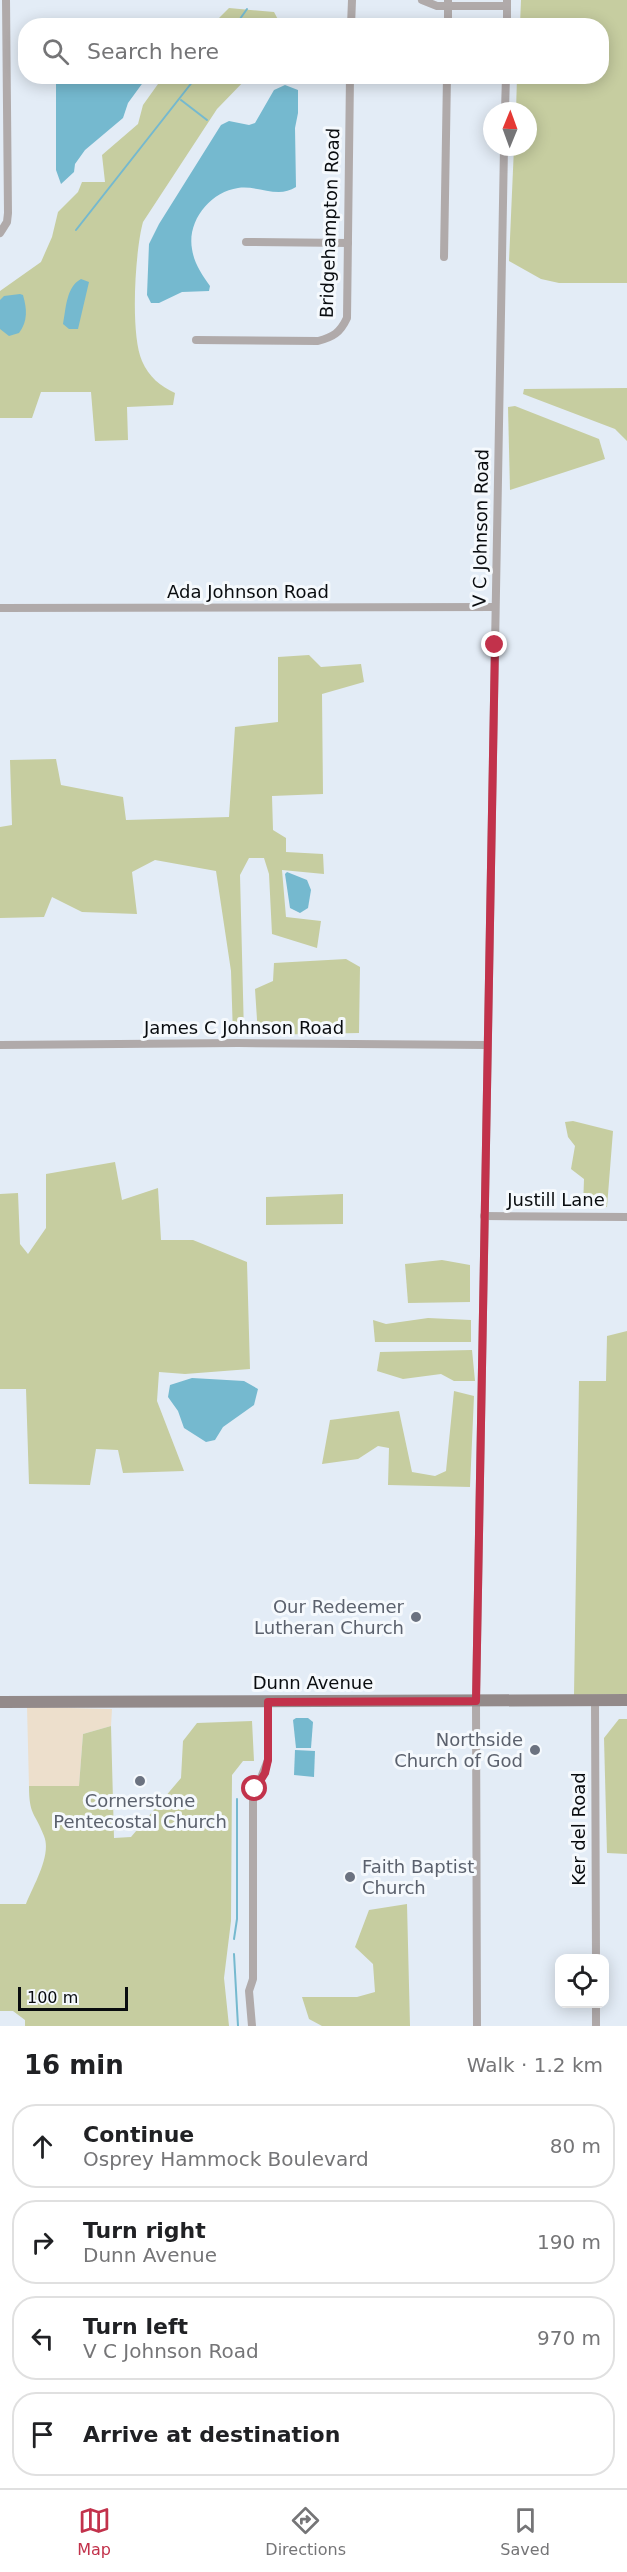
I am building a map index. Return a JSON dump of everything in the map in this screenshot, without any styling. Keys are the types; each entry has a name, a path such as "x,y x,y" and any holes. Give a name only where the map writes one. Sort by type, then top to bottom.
{"main road":[{"name":"Dunn Avenue","path":"0,1702 627,1700"}],"street":[{"path":"0,232 8,213 6,0"},
{"path":"351,0 351,18"},
{"path":"422,0 437,6 448,3 507,3"},
{"name":"Bridgehampton Road","path":"196,340 318,341 332,337 342,329 347,318 350,84"},
{"path":"444,257 447,84"},
{"path":"505,102 506,84"},
{"name":"V C Johnson Road","path":"477,2026 476,1701 504,156"},
{"path":"246,242 348,243"},
{"name":"Ada Johnson Road","path":"0,608 495,607"},
{"name":"James C Johnson Road","path":"0,1045 238,1043 487,1046"},
{"name":"Justill Lane","path":"484,1216 627,1217"},
{"name":"Ker del Road","path":"595,1700 596,1954"},
{"path":"252,2026 249,1991 253,1979 253,1798 268,1760 268,1702"},
{"path":"596,2008 596,2026"}],"shaded area":[{"path":"27,1707 112,1709 111,1726 83,1734 79,1786 29,1786"}],"green space":[{"path":"521,0 627,0 627,283 559,283 541,279 509,261 514,156 537,156 537,102 516,102 517,84 609,84 609,18 520,18"},
{"path":"229,8 274,12 277,18 219,18"},
{"path":"158,84 241,84 217,109 143,222 140,235 135,292 138,348 145,367 152,376 175,393 173,405 127,407 128,440 95,441 91,392 41,392 32,418 0,418 0,291 41,262 52,237 58,212 78,192 82,182 105,182 102,155 138,124 143,105"},
{"path":"627,388 627,441 615,429 523,394 524,389"},
{"path":"515,406 599,439 605,459 510,490 508,407"},
{"path":"309,655 321,667 361,664 364,682 322,694 323,794 272,796 273,830 286,838 286,852 323,854 324,874 282,870 286,917 321,921 317,948 272,934 269,874 264,858 249,858 240,875 244,1034 233,1036 231,971 216,871 155,860 132,872 137,914 82,912 52,897 44,917 0,918 0,827 12,825 10,760 56,759 61,785 123,797 126,820 229,817 235,727 278,722 278,657"},
{"path":"346,959 360,967 359,1033 258,1035 255,989 273,981 274,963"},
{"path":"573,1121 613,1131 607,1207 583,1208 584,1179 571,1169 575,1146 568,1137 565,1122"},
{"path":"115,1162 122,1200 158,1188 161,1240 193,1240 247,1262 250,1369 185,1374 159,1372 157,1401 184,1471 123,1473 118,1450 96,1449 90,1485 29,1484 26,1389 0,1389 0,1194 18,1193 20,1244 28,1254 46,1228 46,1174"},
{"path":"343,1194 343,1224 266,1225 266,1197"},
{"path":"442,1260 470,1265 470,1302 408,1303 405,1264"},
{"path":"428,1318 471,1320 471,1342 375,1342 373,1320 386,1324"},
{"path":"627,1331 627,1694 574,1695 579,1381 606,1381 607,1336"},
{"path":"472,1350 475,1381 454,1381 441,1374 403,1379 377,1371 380,1352"},
{"path":"454,1391 474,1396 470,1487 388,1485 389,1448 378,1446 358,1459 322,1464 330,1420 399,1411 412,1472 435,1476 446,1471"},
{"path":"619,1719 627,1719 627,1854 607,1853 604,1738"},
{"path":"252,1721 254,1761 243,1761 232,1775 231,1921 224,1978 229,2026 25,2026 25,2020 13,2011 0,2011 0,1904 26,1904 46,1852 44,1836 31,1809 29,1786 79,1786 83,1734 111,1726 114,1838 131,1837 181,1778 183,1741 197,1723"},
{"path":"407,1904 410,2026 322,2026 309,2019 302,1997 357,1997 375,1992 373,1964 355,1947 369,1910"}],"water":[{"path":"56,84 142,84 128,103 123,118 85,150 75,164 74,172 61,184 56,170"},
{"path":"285,85 298,90 298,113 295,128 296,187 282,192 238,188 218,195 197,218 191,239 195,259 210,286 209,291 182,292 159,303 151,303 147,295 149,244 159,224 221,125 229,121 249,125 255,123 274,90"},
{"path":"81,279 89,282 78,329 69,329 63,324 68,299 72,287"},
{"path":"23,295 26,310 25,319 19,333 9,336 0,329 0,300 4,296"},
{"path":"287,872 307,880 311,890 308,908 300,913 290,908 285,874"},
{"path":"192,1378 244,1381 258,1389 254,1405 223,1427 215,1440 206,1442 184,1428 178,1411 168,1397 170,1385"},
{"path":"308,1718 313,1722 311,1748 296,1748 293,1720"},
{"path":"295,1750 315,1751 314,1777 294,1775"}],"waterway":[{"path":"241,18 247,9"},
{"path":"76,230 191,84"},
{"path":"181,100 207,120"},
{"path":"234,1939 237,1919 237,1799"},
{"path":"234,1954 238,2026"}],"place":[{"name":"Our Redeemer Lutheran Church","path":"416,1617"},
{"name":"Northside Church of God","path":"535,1750"},
{"name":"Cornerstone Pentecostal Church","path":"140,1781"},
{"name":"Faith Baptist Church","path":"350,1877"}],"route":[{"path":"255,1789 265,1773 268,1760 268,1702 476,1701 495,645"}]}
